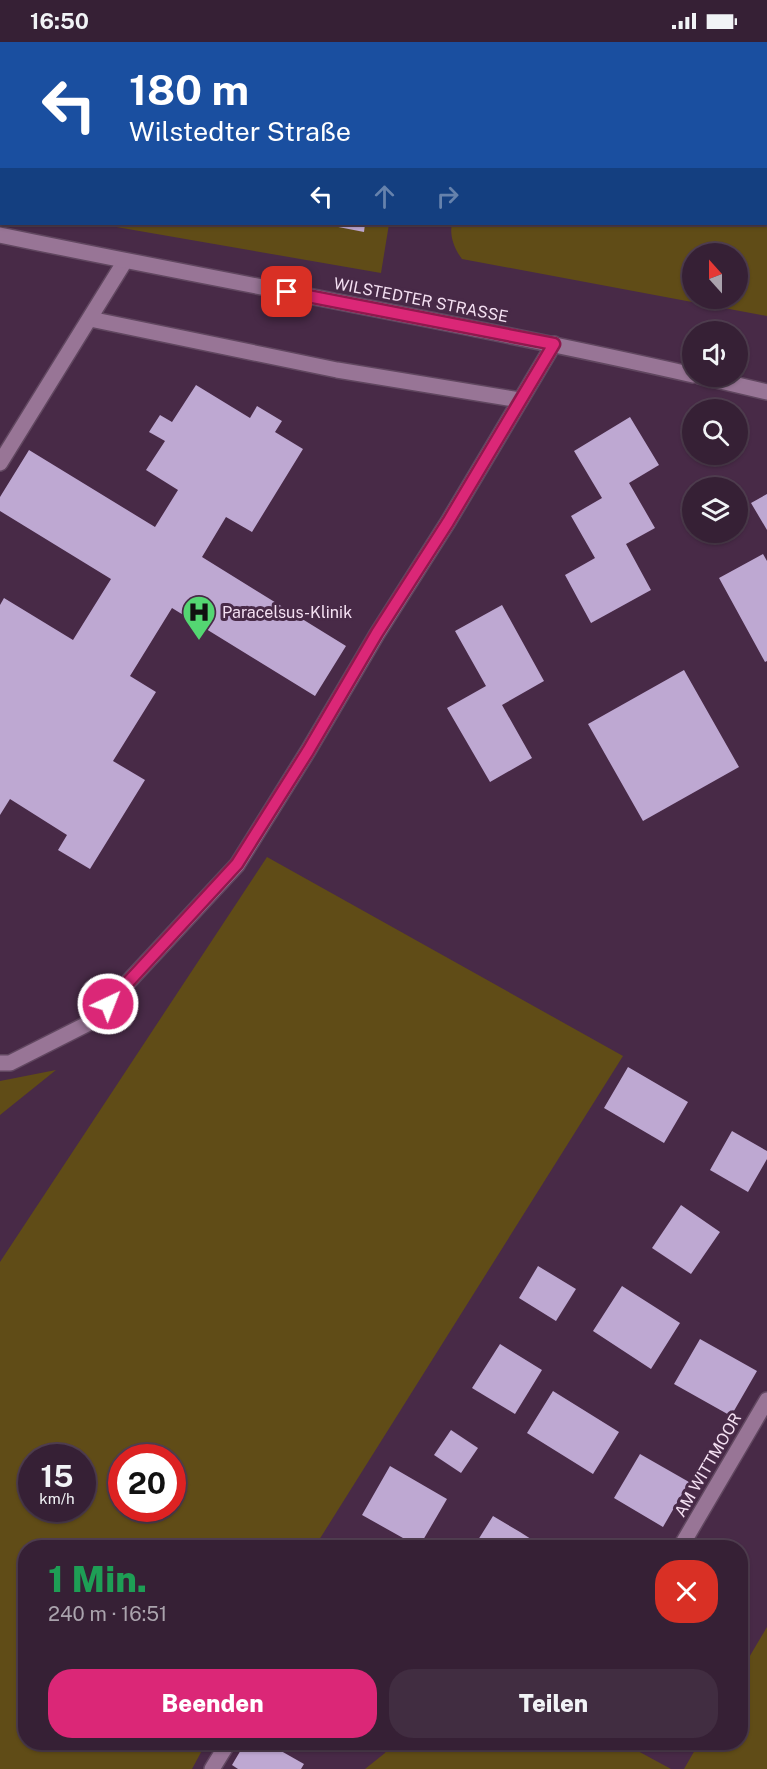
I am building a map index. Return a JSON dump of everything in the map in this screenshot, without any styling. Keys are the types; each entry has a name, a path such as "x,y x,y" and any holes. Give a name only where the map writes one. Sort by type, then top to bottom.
{"street":[{"name":"WILSTEDTER STRASSE","path":"0,235 554,344 682,373"},
{"path":"0,462 125,261"},
{"path":"90,320 336,370 520,400"},
{"path":"0,1063 10,1063 91,1022 237,864 308,751 377,633 448,522 554,344"},
{"path":"746,387 767,392"},
{"name":"AM WITTMOOR","path":"685,1540 767,1400"},
{"path":"212,1769 224,1750"}],"shaded area":[{"path":"105,225 389,225 381,273"},
{"path":"452,225 767,225 767,316 730,309 748,309 748,243 682,243 682,300 462,259 452,238"},
{"path":"267,857 623,1056 319,1540 18,1540 18,1750 202,1750 192,1769 0,1769 0,1262"},
{"path":"56,1070 0,1115 0,1081"},
{"path":"767,1627 767,1769 684,1769 695,1750 748,1750 748,1659"},
{"path":"386,1750 636,1750 671,1769 365,1769"}],"building":[{"path":"328,225 365,225 364,232"},
{"path":"196,385 250,418 257,406 282,421 275,432 303,449 252,532 226,517 202,557 346,646 315,696 172,608 130,676 156,692 113,761 145,780 90,869 58,850 67,835 10,799 0,815 0,605 4,598 73,640 111,579 0,511 0,497 29,450 155,527 178,490 146,470 165,441 149,432 160,415 172,422"},
{"path":"630,417 659,465 629,483 655,528 626,544 651,590 591,623 565,575 595,558 571,516 602,498 574,451"},
{"path":"767,494 767,530 751,503"},
{"path":"763,554 767,561 767,661 765,662 719,578"},
{"path":"502,605 544,681 502,705 532,758 490,782 447,708 486,686 455,631"},
{"path":"684,670 739,767 643,821 588,724"},
{"path":"628,1067 688,1102 664,1143 604,1108"},
{"path":"732,1131 767,1151 767,1159 748,1192 710,1170"},
{"path":"681,1205 720,1232 691,1274 652,1248"},
{"path":"538,1266 576,1289 556,1321 519,1298"},
{"path":"622,1286 680,1323 651,1369 593,1331"},
{"path":"700,1339 757,1371 731,1416 674,1384"},
{"path":"500,1344 542,1370 515,1414 472,1388"},
{"path":"553,1391 619,1432 593,1474 527,1433"},
{"path":"451,1430 478,1448 461,1473 434,1455"},
{"path":"640,1454 689,1482 663,1527 614,1498"},
{"path":"390,1466 447,1499 423,1540 407,1540 362,1515"},
{"path":"493,1516 532,1540 478,1540"},
{"path":"241,1750 279,1750 304,1764 301,1769 238,1769 232,1765"}],"place":[{"name":"Paracelsus-Klinik","path":"199,641"}],"route":[{"path":"108,1004 237,864 308,751 377,633 448,522 554,344 287,292"}]}
